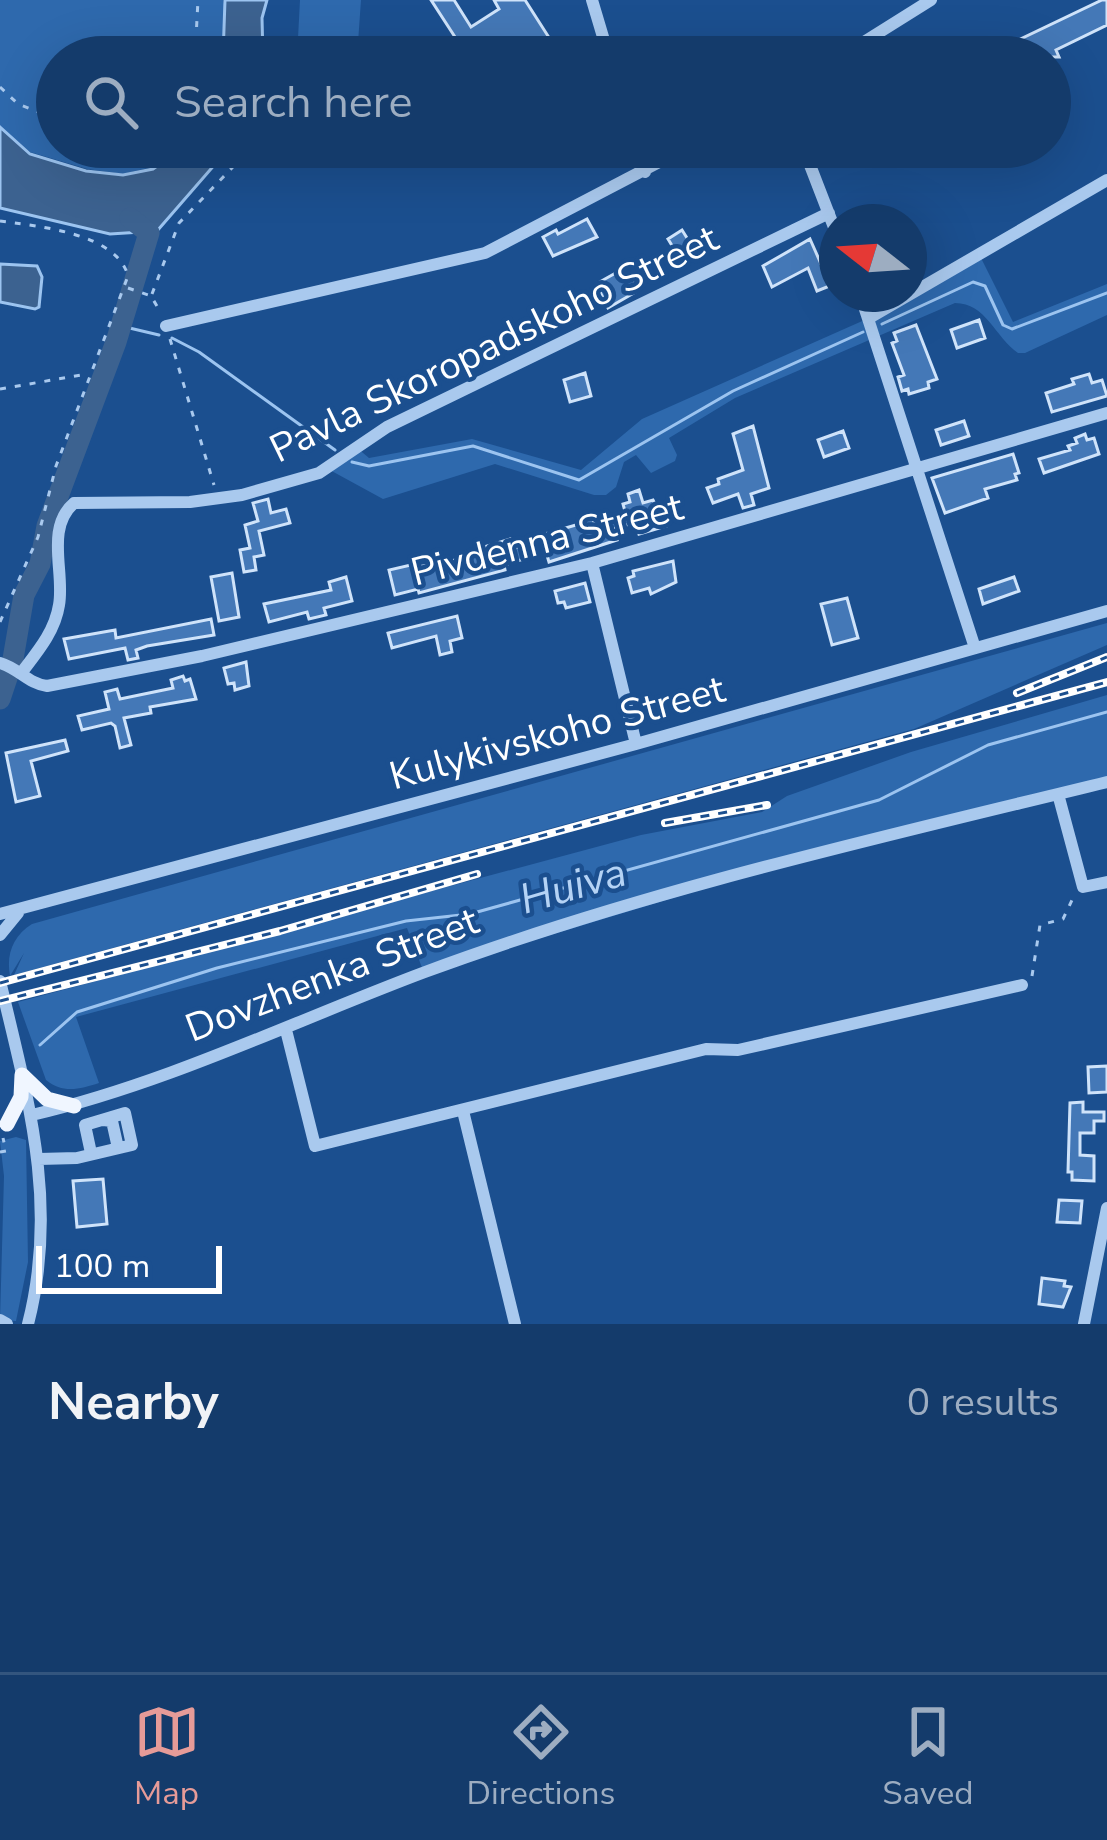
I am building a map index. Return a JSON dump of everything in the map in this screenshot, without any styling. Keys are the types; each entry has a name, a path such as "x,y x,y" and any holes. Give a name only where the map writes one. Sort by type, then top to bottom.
{"main road":[{"path":"22,1075 47,1099 74,1106"},
{"path":"3,1126 21,1096 22,1075"},
{"name":"Dovzhenka Street","path":"3,1126 32,1115"}],"street":[{"path":"592,0 603,36"},
{"path":"874,36 931,0"},
{"path":"644,168 645,172"},
{"path":"166,326 472,258 652,168"},
{"path":"811,168 825,204"},
{"path":"869,318 1107,180"},
{"name":"Pavla Skoropadskoho Street","path":"22,672 44,643 58,611 58,540 69,506 87,501 219,499 319,473 387,427 819,218"},
{"path":"867,312 975,648"},
{"name":"Pivdenna Street","path":"0,663 36,684 59,685 202,656 592,562 1107,413"},
{"path":"592,562 636,744"},
{"name":"Kulykivskoho Street","path":"0,914 636,744 1107,610"},
{"name":"Dovzhenka Street","path":"32,1115 97,1099 424,973 619,907 868,839 1107,782"},
{"path":"1058,794 1083,886 1107,882"},
{"path":"0,935 22,909"},
{"path":"0,982 38,1159 43,1252 28,1324"},
{"path":"286,1030 315,1146 706,1049 739,1050 1022,985"},
{"path":"97,1099 101,1120"},
{"path":"463,1111 515,1324"},
{"path":"38,1159 77,1159 132,1145 125,1113 93,1125 95,1153"},
{"path":"1084,1324 1107,1208"}],"path":[{"path":"196,36 198,0"},
{"path":"0,87 18,104 36,110"},
{"path":"151,296 179,223 232,168"},
{"path":"0,221 82,236 126,266 126,287 56,466 38,537 0,622"},
{"path":"126,287 151,296 166,326 219,499"},
{"path":"0,388 89,374"},
{"path":"1022,985 1032,976 1040,925 1064,919 1083,886"}],"shaded area":[{"path":"0,0 223,0 224,36 36,36 36,154 0,126"},
{"path":"225,0 267,0 262,36 224,36"},
{"path":"300,0 361,0 358,36 298,36"},
{"path":"0,127 36,156 36,168 123,175 154,168 212,168 157,231 110,234 0,208"},
{"path":"84,168 148,168 123,174"},
{"path":"979,254 1013,322 1107,284 1107,315 1018,353 975,309 955,303 735,398 669,438 675,461 651,473 636,455 624,462 616,487 606,495 495,464 383,499 328,469 356,447 369,458 472,439 581,470 642,419 879,312 927,312 927,284"},
{"path":"0,264 37,266 42,277 39,307 0,302"},
{"path":"1107,623 1107,645 914,729 14,975 24,953 10,976 12,946 32,924"},
{"path":"1107,695 1107,782 868,839 424,973 407,928 76,1017 99,1083 92,1085 65,1089 46,1080 18,1002 641,835 762,812 787,796 911,752"},
{"path":"26,1140 28,1262 16,1321 0,1320 4,1176 0,1141"}],"building":[{"path":"431,0 454,0 471,27 499,9 494,0 525,0 548,36 454,36"},
{"path":"1107,0 1107,25 1071,43 1071,36 1027,36"},
{"path":"587,219 597,237 553,256 543,237"},
{"path":"682,230 697,254 682,262 668,239"},
{"path":"810,239 819,259 819,290 808,268 772,287 763,266"},
{"path":"621,270 639,290 608,308 596,284"},
{"path":"979,320 985,338 957,348 951,330"},
{"path":"916,325 937,379 928,382 929,388 909,394 908,389 902,391 898,377 904,375 892,343 897,341 894,333"},
{"path":"585,373 591,396 570,402 564,380"},
{"path":"1089,374 1092,383 1102,380 1107,396 1052,412 1046,393"},
{"path":"964,421 969,436 941,445 936,430"},
{"path":"753,426 769,488 751,494 754,505 743,508 738,494 713,503 707,488 743,470 733,434"},
{"path":"843,431 849,448 824,457 818,440"},
{"path":"1085,434 1087,440 1094,438 1099,454 1044,473 1039,459 1070,450 1068,446 1077,443 1075,438"},
{"path":"1013,454 1017,480 985,489 988,498 945,513 932,478"},
{"path":"639,490 643,503 653,500 666,526 639,534 636,522 613,529 617,540 549,562 541,535 583,523 581,517 591,514 595,525 626,515 623,504 630,502 628,494"},
{"path":"268,499 271,513 286,509 290,523 259,531 264,555 254,557 256,570 244,572 240,550 250,548 245,525 258,521 253,503"},
{"path":"510,539 513,549 521,546 524,559 504,565 505,570 395,595 389,570 445,563"},
{"path":"673,561 676,582 651,594 649,588 632,593 628,578 634,576 633,571"},
{"path":"232,573 239,617 219,621 211,577"},
{"path":"346,577 352,601 324,608 326,615 309,619 307,612 269,622 264,604 331,590 329,582"},
{"path":"1014,577 1019,591 983,604 979,589"},
{"path":"585,583 590,602 566,608 564,602 558,603 555,591"},
{"path":"847,598 858,638 832,645 821,604"},
{"path":"457,616 462,638 450,641 452,652 440,655 436,636 392,648 388,633"},
{"path":"211,619 214,635 147,646 136,650 138,658 128,660 125,648 69,659 64,639 115,630 116,638"},
{"path":"246,662 249,686 235,690 224,668"},
{"path":"183,676 185,681 190,679 196,699 150,707 151,713 124,718 131,745 120,748 111,723 82,730 78,716 109,709 105,692 117,689 120,699 173,688 171,680"},
{"path":"65,740 68,751 31,761 40,796 16,802 6,753"},
{"path":"1107,1066 1107,1092 1089,1093 1088,1067"},
{"path":"1083,1102 1083,1112 1104,1112 1104,1121 1094,1121 1094,1133 1080,1133 1080,1155 1094,1156 1094,1181 1072,1180 1068,1172 1070,1103"},
{"path":"103,1179 107,1224 77,1227 73,1181"},
{"path":"1059,1200 1082,1201 1080,1223 1057,1222"},
{"path":"1042,1278 1065,1281 1064,1286 1071,1287 1063,1307 1039,1304"}],"waterway":[{"name":"Huiva","path":"13,659 24,595 40,564 47,526 116,342 149,233 130,218"},
{"path":"882,324 973,282 985,286 1003,325 1012,329 1107,293"},
{"path":"121,326 159,335"},
{"path":"352,462 369,466 473,446 579,480 733,391 863,332"},
{"path":"172,338 199,352 335,450"},
{"name":"Huiva","path":"0,699 9,672"},
{"name":"Huiva","path":"40,1045 77,1012 217,968 406,921 470,914 879,800 988,745 1107,712"}],"railway":[{"path":"1017,693 1107,657"},
{"path":"0,983 1107,682"},
{"path":"665,823 767,805"},
{"path":"0,1001 280,931 477,874"}]}
